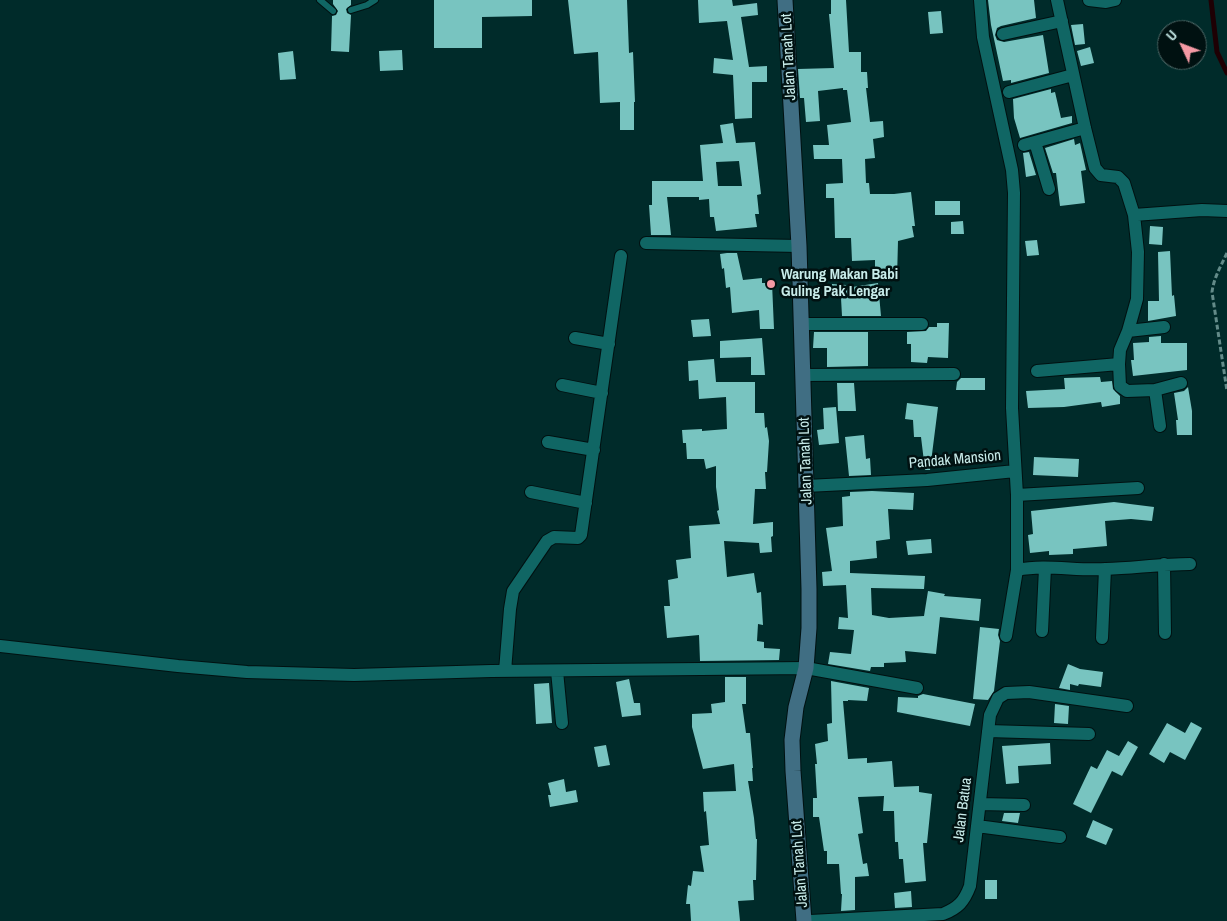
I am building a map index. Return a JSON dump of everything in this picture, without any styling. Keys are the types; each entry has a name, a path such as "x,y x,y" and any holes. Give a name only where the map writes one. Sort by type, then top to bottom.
{"main road":[{"name":"Jalan Tanah Lot","path":"785,0 802,324 809,628 806,668 796,707 792,740 804,921"}],"street":[{"path":"980,0 983,37 1012,170 1014,193 1012,408 1015,471"},
{"path":"1057,0 1084,128 1095,168 1100,175 1118,177 1124,183 1134,215 1138,252 1137,299 1128,331 1120,350 1120,386 1127,391 1156,390 1181,383"},
{"path":"1089,0 1106,2 1115,0"},
{"path":"1003,34 1062,22"},
{"path":"1009,92 1073,75"},
{"path":"1049,189 1029,144 1084,128"},
{"path":"1134,215 1202,210 1227,211"},
{"path":"646,243 799,246"},
{"path":"505,672 510,609 516,586 547,542 557,537 580,538 621,256"},
{"path":"802,324 922,324"},
{"path":"1128,331 1164,327"},
{"path":"575,338 609,344"},
{"path":"1036,371 1119,364"},
{"path":"803,375 954,374"},
{"path":"562,385 602,393"},
{"path":"1156,390 1160,426"},
{"path":"548,442 594,450"},
{"name":"Pandak Mansion","path":"806,486 927,480 1015,471 1017,495 1017,570 1006,636"},
{"path":"1017,495 1138,488"},
{"path":"531,492 586,503"},
{"path":"1017,570 1031,567 1105,569 1164,564 1190,564"},
{"path":"1164,564 1165,634"},
{"path":"1042,631 1045,568"},
{"path":"1102,638 1105,569"},
{"path":"0,646 247,672 354,676 806,668 918,688"},
{"path":"557,671 562,723"},
{"name":"Jalan Batua","path":"810,921 942,914 954,909 966,897 970,886 990,715 998,698 1006,693 1029,692 1128,706"},
{"path":"988,730 1089,734"},
{"path":"980,804 1024,805"},
{"path":"977,826 1060,836"}],"lane":[{"path":"320,0 333,11"},
{"path":"351,10 367,5 375,0"}],"path":[{"path":"1227,253 1213,281 1212,292 1227,391"}],"building":[{"path":"333,0 351,0 351,5 346,9 347,13 351,15 349,52 331,51 332,16 336,15 338,11 333,4"},
{"path":"434,0 532,0 532,16 482,17 482,48 434,48"},
{"path":"568,0 627,0 629,53 633,52 634,130 620,130 620,102 600,103 598,52 574,54"},
{"path":"698,0 732,0 733,6 757,3 758,15 741,17 749,67 767,66 767,82 752,82 752,118 735,119 733,75 713,73 714,58 733,60 727,21 699,23"},
{"path":"831,0 846,0 849,52 861,52 861,72 867,72 868,88 866,88 870,122 883,121 884,137 873,139 875,158 865,159 866,183 869,183 870,194 911,192 915,226 912,226 914,237 898,241 897,279 875,280 875,260 852,261 851,238 835,238 834,198 826,198 826,184 843,183 842,159 814,159 813,145 829,145 827,125 851,122 847,90 843,90 843,88 818,91 820,121 806,122 804,98 800,98 798,69 834,68 829,14 831,14"},
{"path":"988,0 1034,0 1036,18 1001,26 997,28 995,35 997,40 1004,42 1043,35 1049,73 1011,83 1011,80 1003,81 991,25"},
{"path":"941,11 943,33 930,34 928,12"},
{"path":"1083,24 1085,44 1075,45 1071,25"},
{"path":"1090,47 1094,63 1081,66 1077,51"},
{"path":"402,50 403,70 380,71 379,51"},
{"path":"293,51 296,79 280,80 278,53"},
{"path":"1051,89 1051,93 1055,92 1061,118 1072,116 1072,123 1020,138 1014,118 1013,99"},
{"path":"733,123 736,143 755,142 761,194 757,195 759,214 755,214 757,227 716,231 714,217 710,217 709,199 699,200 699,197 667,197 671,235 651,235 649,205 652,205 652,181 703,181 700,145 723,143 720,125","holes":["739,161 742,186 718,186 716,162"]},
{"path":"1074,139 1075,145 1080,143 1086,170 1081,171 1085,203 1060,206 1056,173 1053,173 1045,148"},
{"path":"1029,152 1036,175 1026,177 1023,153"},
{"path":"935,201 960,201 960,215 935,215"},
{"path":"963,221 964,234 951,234 951,222"},
{"path":"1150,226 1163,227 1162,245 1149,244"},
{"path":"1037,240 1039,255 1027,256 1025,241"},
{"path":"1170,251 1172,296 1174,295 1176,316 1148,321 1148,301 1159,301 1158,252"},
{"path":"737,253 743,280 762,278 762,283 772,283 774,329 760,329 759,310 732,313 730,287 726,288 724,268 722,269 720,254"},
{"path":"878,283 881,316 842,316 841,298 832,298 832,284 846,285 846,288"},
{"path":"709,319 711,336 693,337 691,320"},
{"path":"937,323 949,323 948,358 928,357 927,363 911,362 911,344 907,344 907,332 926,331 929,327 937,327"},
{"path":"814,332 868,332 868,366 827,367 827,348 813,348"},
{"path":"1161,336 1161,343 1187,343 1187,370 1133,376 1131,360 1134,360 1133,343 1149,342 1149,337"},
{"path":"762,338 765,375 751,375 751,357 720,358 720,341"},
{"path":"714,359 716,382 755,382 755,413 764,413 765,428 767,427 769,441 767,472 765,472 766,489 755,489 753,524 773,522 772,552 760,553 759,543 724,541 727,577 754,573 757,593 761,592 763,625 758,624 757,641 764,642 764,648 780,649 779,660 700,661 699,635 667,638 664,606 670,606 668,580 678,578 676,560 691,558 689,526 720,524 717,511 719,510 716,466 706,469 704,459 687,459 686,443 683,443 682,430 727,429 726,397 699,399 698,380 689,381 688,361"},
{"path":"1100,377 1101,382 1112,381 1113,389 1120,396 1120,404 1102,407 1101,402 1064,407 1028,408 1026,391 1065,389 1064,378"},
{"path":"961,378 985,378 985,390 956,390 957,382"},
{"path":"837,383 854,383 856,411 838,411"},
{"path":"1188,387 1192,411 1192,435 1177,435 1176,420 1178,420 1174,393 1184,391"},
{"path":"907,403 938,407 930,470 925,470 921,437 914,437 913,420 905,419"},
{"path":"836,407 839,443 819,445 817,430 824,429 823,408"},
{"path":"864,435 866,459 870,458 871,475 849,476 845,437"},
{"path":"1034,457 1079,459 1078,477 1033,475"},
{"path":"850,492 914,493 913,510 888,509 890,539 876,541 877,558 850,561 850,573 925,576 924,589 871,588 872,615 889,618 924,616 928,591 945,594 944,596 981,599 979,621 940,617 936,654 905,651 906,662 884,663 884,667 871,667 870,671 828,664 830,652 851,654 854,630 838,629 839,617 848,618 846,585 823,586 822,572 832,571 826,528 843,526 842,497 850,496"},
{"path":"1114,502 1154,507 1152,521 1131,519 1105,521 1107,546 1073,549 1073,554 1049,555 1049,551 1030,553 1028,535 1033,534 1031,511"},
{"path":"931,539 932,553 908,555 906,541"},
{"path":"980,627 999,629 1000,641 994,691 988,700 973,699"},
{"path":"1068,664 1080,669 1103,672 1101,687 1070,684 1070,690 1059,688"},
{"path":"725,677 746,677 746,704 742,704 746,733 750,733 753,781 748,781 757,839 756,880 753,880 754,900 738,901 740,921 691,921 690,904 686,904 688,885 691,886 693,871 704,872 700,846 709,845 703,792 736,791 734,764 703,769 692,727 692,714 712,713 711,704 725,702"},
{"path":"629,679 634,703 640,703 641,715 622,717 616,682"},
{"path":"831,681 869,688 867,701 843,701 848,759 867,758 867,763 892,761 894,787 919,786 919,792 932,794 927,843 923,843 926,881 905,883 903,859 899,859 898,842 895,842 894,811 883,811 884,796 858,797 863,833 858,834 863,864 867,863 869,876 855,877 855,910 841,911 842,894 839,864 827,864 827,851 824,851 819,817 813,817 813,798 817,798 815,744 828,741 827,724 832,723"},
{"path":"549,683 552,723 536,724 534,684"},
{"path":"923,694 975,704 970,726 897,712 898,697 918,698 918,696"},
{"path":"1055,704 1069,706 1068,724 1054,723"},
{"path":"1191,722 1202,728 1185,760 1170,752 1164,763 1149,754 1167,723 1185,733"},
{"path":"1128,741 1138,747 1122,776 1112,771 1091,813 1073,804 1091,766 1097,769 1107,750 1119,756"},
{"path":"1050,743 1051,764 1018,766 1019,783 1006,784 1002,746"},
{"path":"606,745 610,765 598,767 594,747"},
{"path":"564,779 566,792 576,790 578,802 550,807 548,795 551,795 548,783"},
{"path":"1004,813 1020,813 1018,823 1002,821"},
{"path":"1093,820 1113,829 1106,845 1086,837"},
{"path":"985,880 997,880 997,899 985,899"},
{"path":"911,891 912,907 895,908 894,893"}],"waterway":[{"path":"1211,0 1217,52 1227,73"}],"place":[{"name":"Warung Makan Babi Guling Pak Lengar","path":"771,284"}]}
